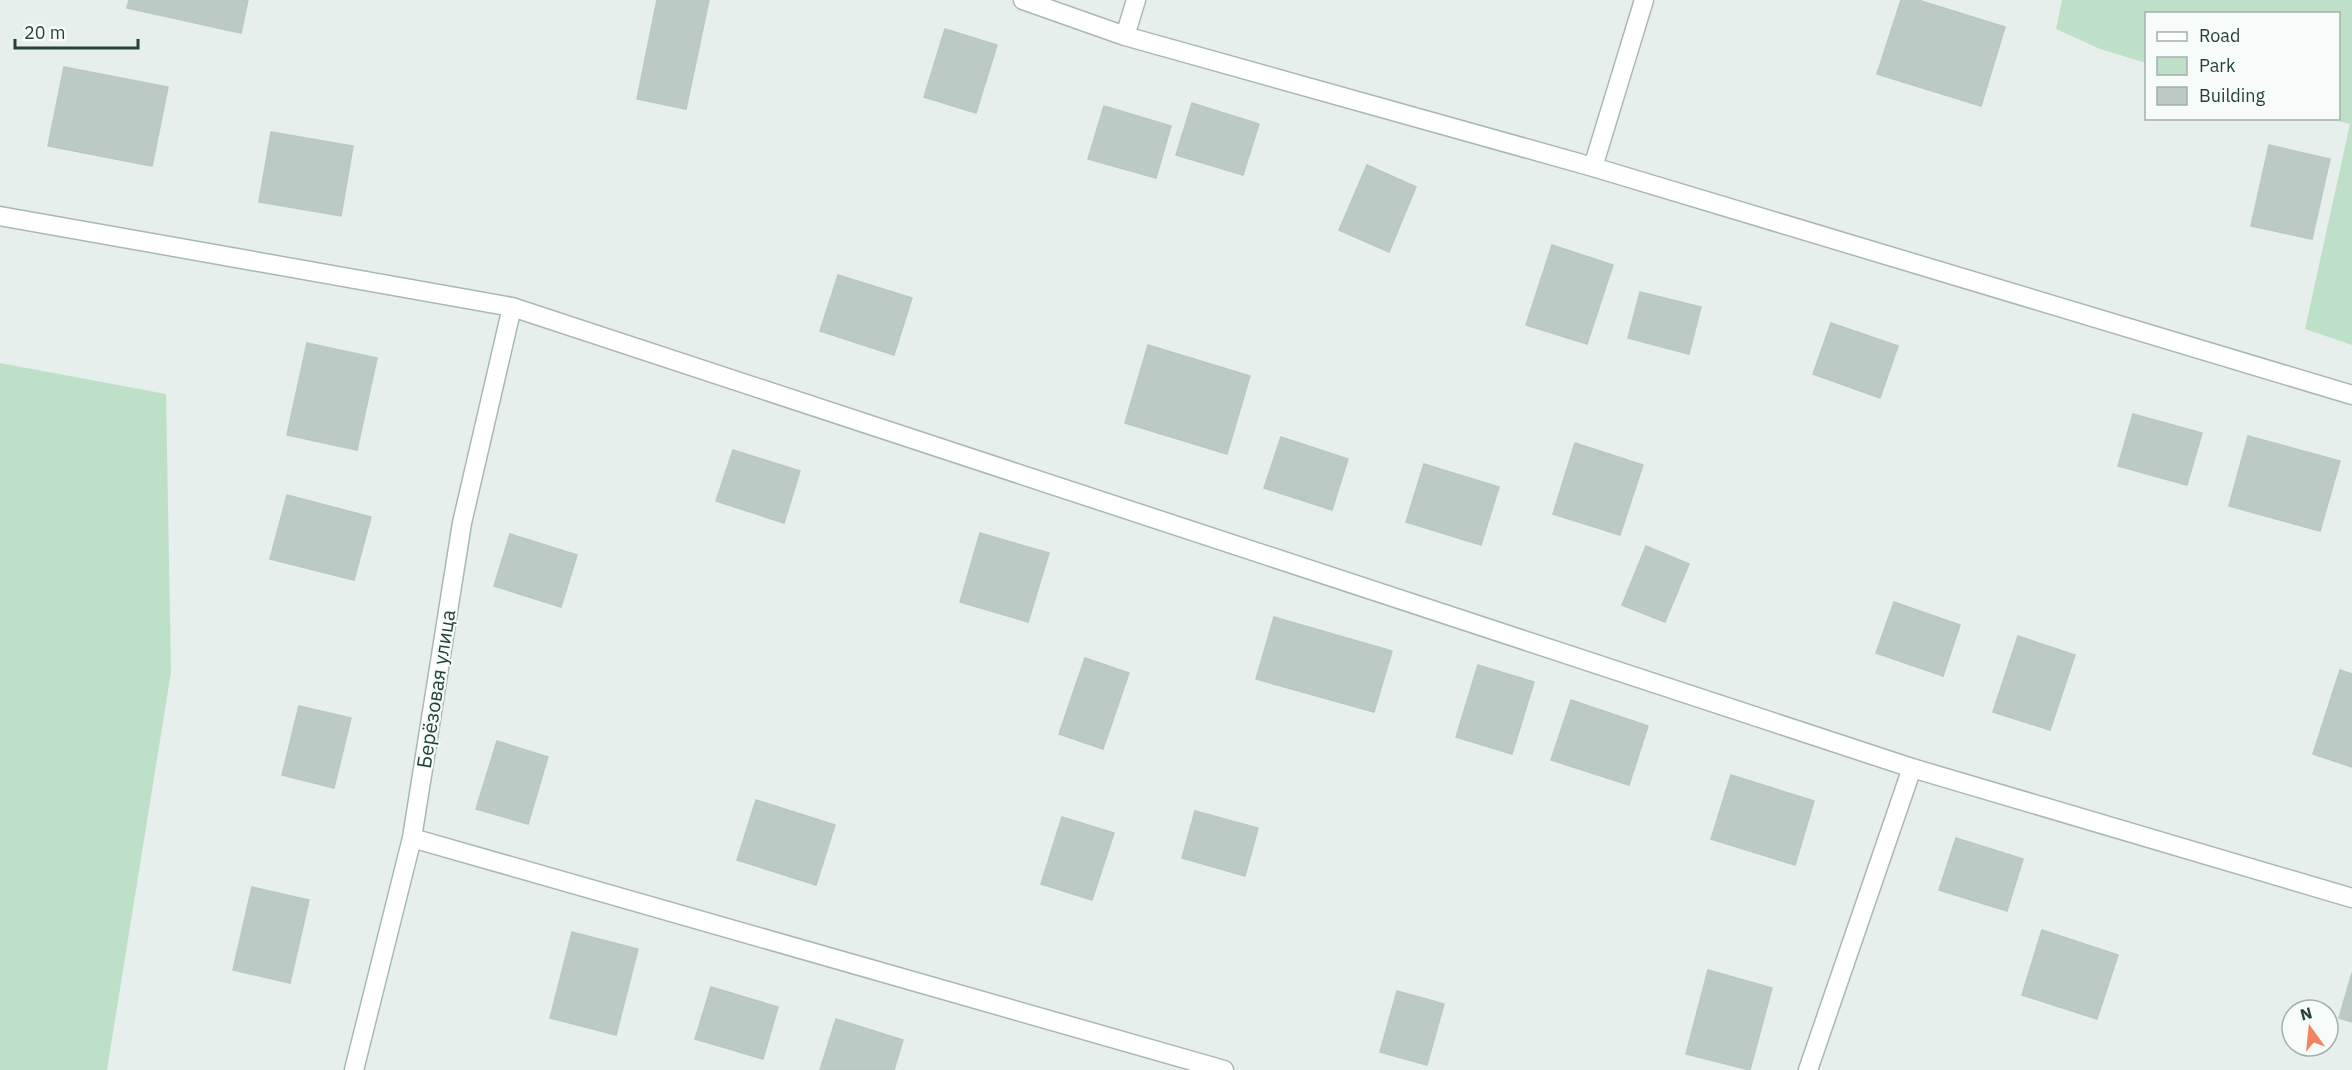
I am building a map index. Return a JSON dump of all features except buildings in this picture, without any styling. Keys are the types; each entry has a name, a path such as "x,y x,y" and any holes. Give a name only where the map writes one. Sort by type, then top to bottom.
{"street":[{"path":"1023,0 1125,36 1593,167 2352,395"},
{"path":"1125,36 1136,0"},
{"path":"1593,167 1644,0"},
{"path":"0,216 512,307 1912,768 2352,898"},
{"name":"Берёзовая улица","path":"354,1070 412,838 462,523 512,307"},
{"path":"1808,1070 1912,768"},
{"path":"412,838 1224,1070"}],"green space":[{"path":"2062,0 2352,0 2352,345 2305,329 2350,124 2336,120 2340,120 2340,12 2145,12 2145,63 2100,49 2056,29"},
{"path":"0,363 166,394 171,672 107,1070 0,1070"}]}
